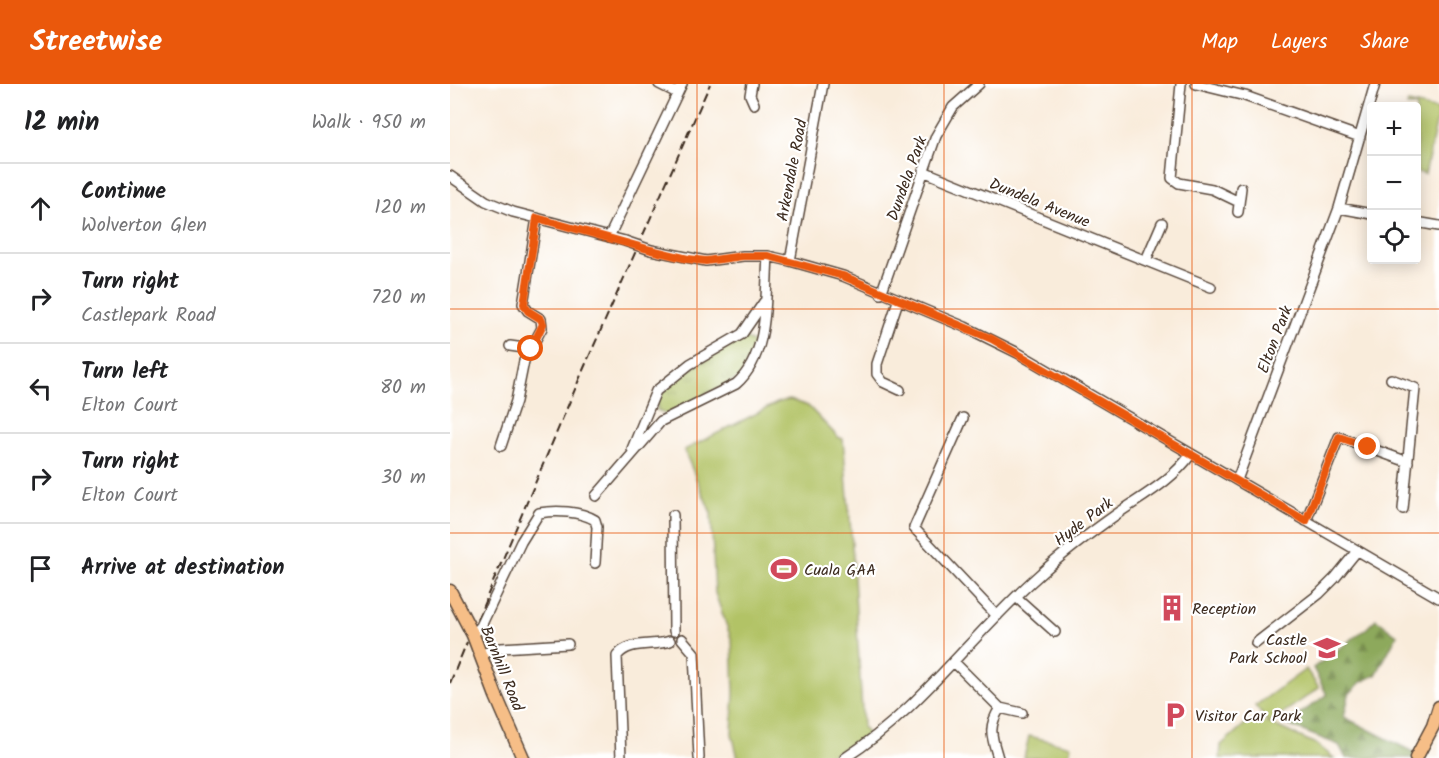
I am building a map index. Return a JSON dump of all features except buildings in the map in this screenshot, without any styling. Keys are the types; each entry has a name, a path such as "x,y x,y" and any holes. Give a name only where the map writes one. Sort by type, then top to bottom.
{"main road":[{"name":"Barnhill Road","path":"450,591 473,635 523,758"},
{"path":"1416,758 1436,727 1439,707"}],"street":[{"path":"609,237 680,88 659,84"},
{"path":"752,84 750,95 754,104"},
{"name":"Arkendale Road","path":"790,261 824,84"},
{"path":"1181,84 1172,178 1179,183 1212,189 1238,207 1241,188"},
{"path":"1196,84 1272,105 1360,137"},
{"name":"Elton Park","path":"1237,480 1339,208 1376,84"},
{"name":"Dundela Park","path":"881,294 923,171 944,121 953,107 975,85"},
{"name":"Dundela Avenue","path":"923,171 1211,287"},
{"path":"450,176 486,201 513,212 651,250 706,261 743,256 768,256 790,261 843,276 881,294 965,327 992,339 1439,598"},
{"path":"1339,208 1367,213"},
{"path":"501,446 516,402 524,361 543,324 541,319 528,311 524,304 537,218"},
{"path":"1146,260 1162,223"},
{"path":"1421,223 1439,226"},
{"path":"596,496 661,421 736,384 746,375 761,342 768,256"},
{"path":"629,457 656,391 690,364 742,334 765,301"},
{"path":"898,301 877,364 877,374 883,382 900,390"},
{"path":"742,334 761,342"},
{"path":"510,346 531,349"},
{"path":"1391,379 1415,388 1403,509"},
{"path":"647,413 661,421"},
{"path":"963,418 914,528 996,616"},
{"path":"1306,521 1339,437 1408,462"},
{"name":"Hyde Park","path":"845,758 885,730 1037,576 1173,474 1191,454"},
{"path":"473,635 481,626 521,542 538,513 576,513 595,520 597,527 595,563"},
{"path":"670,641 670,635 674,631 673,515"},
{"path":"1256,643 1319,594 1357,551"},
{"path":"1016,597 1055,632"},
{"path":"674,631 681,633 682,639 694,652 699,758"},
{"path":"621,758 617,656 625,648 632,646 670,641 678,644 682,639"},
{"path":"481,654 501,648 568,644"},
{"path":"954,662 1000,708 1022,713"},
{"path":"998,758 991,734 993,720 1000,708"}],"green space":[{"path":"1421,106 1439,110 1425,174 1421,173"},
{"path":"744,338 753,342 755,347 741,377 666,415 657,410 658,400 676,380"},
{"name":"Cuala GAA","path":"790,400 808,406 838,437 843,439 863,727 868,735 826,758 738,758 732,734 734,692 732,641 715,593 711,513 684,450 779,402"},
{"path":"1376,619 1397,635 1376,675 1361,682 1349,694 1344,717 1417,754 1413,758 1346,758 1339,745 1285,724 1327,695 1313,668"},
{"path":"1306,669 1319,688 1269,723 1316,744 1334,758 1220,758 1221,745 1245,724 1268,722 1255,706"},
{"path":"1029,736 1071,746 1068,758 1024,758"}],"railway":[{"path":"477,620 584,368 710,84"},
{"path":"450,683 467,642"}],"place":[{"name":"Cuala GAA","path":"784,569"},
{"name":"Reception","path":"1172,608"},
{"name":"Castle Park School","path":"1327,648"},
{"name":"Visitor Car Park","path":"1175,715"}],"route":[{"path":"531,349 543,324 538,316 525,308 524,304 537,218 688,259 706,261 743,256 768,256 843,276 992,339 1306,521 1339,437 1368,447"}]}
